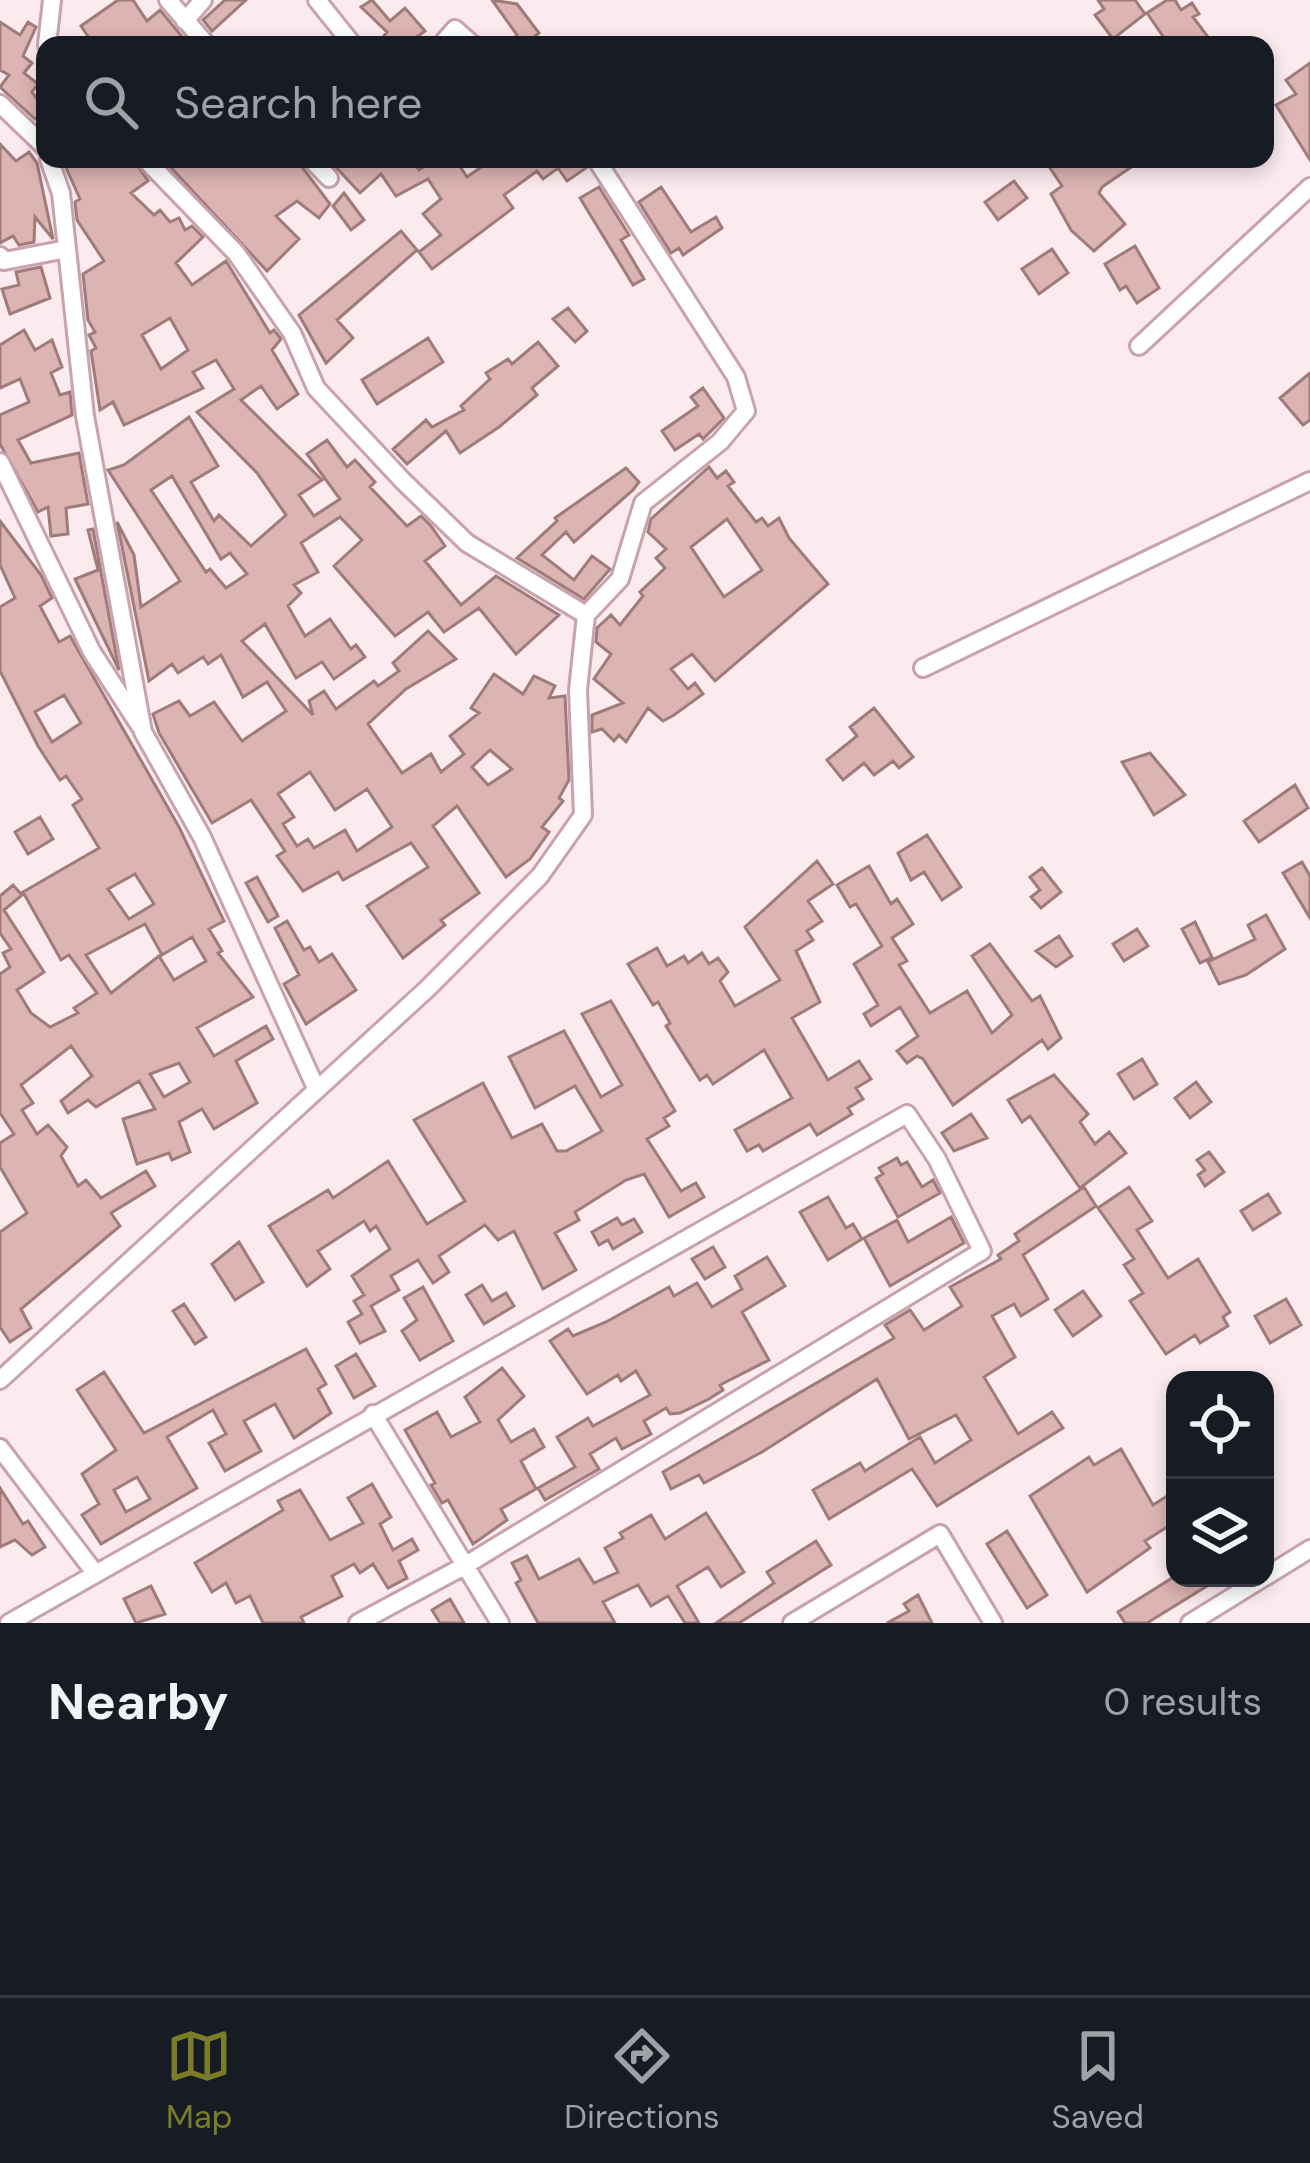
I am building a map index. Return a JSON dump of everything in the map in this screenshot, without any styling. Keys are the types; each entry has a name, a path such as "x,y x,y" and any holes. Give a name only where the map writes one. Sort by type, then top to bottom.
{"street":[{"path":"48,36 52,0"},
{"path":"168,0 199,36"},
{"path":"185,21 203,0"},
{"path":"317,0 346,36"},
{"path":"0,104 36,138"},
{"path":"52,168 61,193 85,416 143,732"},
{"path":"154,168 236,254 292,333 316,388 403,481 467,543 586,615"},
{"path":"320,168 329,178"},
{"path":"0,1380 540,876 584,815 578,690 586,615 620,578 643,502 719,442 746,412 736,377 602,168"},
{"path":"1139,346 1310,188"},
{"path":"0,256 4,261 67,249"},
{"path":"0,462 92,652 202,837 316,1088"},
{"path":"923,668 1310,481"},
{"path":"9,1623 907,1114 938,1159 982,1251 466,1565 358,1623"},
{"path":"374,1414 500,1623"},
{"path":"0,1448 95,1574"},
{"path":"792,1623 940,1534 993,1623"},
{"path":"1274,1572 1310,1549"},
{"path":"1190,1623 1249,1587"}],"building":[{"path":"118,0 133,0 147,21 160,10 182,36 88,36 81,26"},
{"path":"225,0 246,0 212,31 203,20"},
{"path":"372,0 390,21 405,8 425,31 418,36 384,36 387,32 361,7"},
{"path":"492,0 517,4 539,33 517,35"},
{"path":"1098,0 1135,0 1145,14 1111,36 1095,15 1104,9"},
{"path":"1167,0 1175,0 1181,10 1192,3 1199,14 1193,17 1207,36 1163,36 1147,13"},
{"path":"0,22 20,35 28,22 36,27 23,56 32,63 24,73 36,82 32,92 35,119 0,87 9,75 0,70"},
{"path":"1310,63 1310,160 1276,105 1296,94 1286,80"},
{"path":"0,144 16,161 29,152 36,162 53,239 35,217 34,242 19,245 13,236 0,243"},
{"path":"66,168 139,168 148,181 131,193 154,215 160,210 170,222 179,218 185,230 192,226 203,237 176,263 192,285 226,261 270,333 274,330 281,339 272,350 298,394 277,409 261,386 241,400 322,480 299,495 314,516 340,499 307,454 327,440 347,467 355,460 375,482 370,487 407,526 421,516 431,526 445,546 425,561 461,605 496,576 559,615 516,654 479,608 444,632 428,612 395,636 334,566 362,540 340,517 301,543 318,572 294,585 301,593 288,606 305,636 330,619 351,649 356,645 365,657 334,679 322,662 296,678 265,624 242,641 313,715 309,701 324,691 336,709 374,681 378,686 399,671 393,663 428,631 456,659 406,689 368,724 402,773 431,754 441,772 464,754 450,736 479,713 471,708 494,674 523,694 534,676 555,686 549,698 565,696 569,780 559,798 563,801 542,827 549,832 530,859 506,877 457,806 433,826 479,893 441,920 445,925 403,958 367,906 428,867 411,843 343,880 338,872 303,891 277,856 285,851 251,800 212,823 159,733 153,714 179,701 190,716 214,702 242,741 286,711 267,682 243,697 221,655 208,664 203,657 178,673 172,664 149,681 117,522 134,555 141,607 180,581 108,470 124,465 189,417 218,466 191,482 214,521 219,515 251,546 286,515 257,473 197,412 234,389 216,360 193,372 203,388 124,425 113,402 100,410 91,351 96,348 89,335 95,332 88,320 83,274 104,261 77,220 75,202 80,199","holes":["170,318 188,350 161,369 142,335","172,476 221,559 230,553 247,574 226,588 210,569 206,572 151,490","490,750 512,769 488,785 472,767","310,772 335,810 367,789 392,827 357,851 345,830 314,848 308,839 297,846 283,824 294,817 278,794"]},
{"path":"171,168 303,168 330,204 319,218 297,201 276,216 299,239 267,271"},
{"path":"337,168 461,168 467,177 480,168 558,168 543,179 537,171 504,195 513,208 432,269 419,252 441,235 423,214 441,199 428,179 396,196 381,174 360,193"},
{"path":"558,168 586,168 567,181"},
{"path":"1050,168 1130,168 1099,193 1125,224 1094,251 1071,230 1051,194 1062,186"},
{"path":"1014,181 1027,198 998,220 985,202"},
{"path":"599,187 629,235 621,240 644,279 633,285 580,198"},
{"path":"661,187 691,232 716,217 722,228 683,255 679,248 671,253 639,202"},
{"path":"344,193 364,220 351,230 333,206"},
{"path":"401,231 417,250 337,320 353,338 326,363 299,315"},
{"path":"1135,246 1159,288 1137,303 1126,286 1120,290 1105,264"},
{"path":"1052,249 1068,273 1039,294 1022,269"},
{"path":"41,267 50,298 10,314 2,289 19,285 16,272"},
{"path":"568,308 587,331 575,342 553,319"},
{"path":"24,330 35,350 52,340 62,367 51,373 60,395 70,392 72,415 18,440 31,463 79,453 88,504 66,508 68,534 51,536 48,507 38,512 0,444 0,415 29,402 20,379 0,388 0,345"},
{"path":"428,338 443,362 377,404 362,380"},
{"path":"538,342 558,366 532,388 537,395 499,427 460,453 446,431 407,464 393,449 426,420 432,427 464,410 461,406 490,379 486,373 508,359 512,364"},
{"path":"1310,373 1310,420 1303,425 1280,398"},
{"path":"703,388 724,418 703,439 699,434 675,450 662,431 698,406 691,397"},
{"path":"709,467 717,478 726,471 734,482 728,486 756,522 762,518 768,526 779,518 789,538 828,584 715,681 692,654 671,669 688,689 695,683 703,694 663,721 648,708 626,742 619,735 614,741 602,729 592,732 592,715 623,703 594,679 611,654 596,642 597,628 611,615 620,625 643,596 640,592 665,568 656,558 666,549 648,532 651,519","holes":["727,519 762,570 724,597 691,547"]},
{"path":"626,468 639,482 633,490 574,542 566,532 542,555 574,580 592,556 610,569 584,599 517,558 555,518"},
{"path":"0,521 41,575 52,598 40,606 59,642 70,636 179,827 224,921 209,929 222,951 218,953 253,997 197,1028 214,1056 266,1026 273,1039 236,1061 257,1103 214,1129 202,1109 179,1122 190,1152 172,1160 169,1153 137,1164 123,1119 155,1109 139,1081 96,1107 88,1100 68,1113 61,1101 92,1076 71,1046 21,1085 33,1103 22,1110 37,1134 48,1125 67,1147 61,1156 78,1186 86,1180 101,1198 146,1171 155,1186 111,1213 120,1226 21,1309 31,1328 10,1342 0,1327 0,1232 27,1213 0,1167 0,1143 14,1134 0,1113 0,974 10,967 3,953 11,949 0,933 0,896 13,885 22,895 4,910 44,972 17,990 31,1013 50,1027 78,1013 74,1008 97,993 69,955 61,960 23,892 99,848 73,805 82,799 66,776 60,780 38,746 0,671 0,607 15,598 0,565","holes":["64,695 81,723 52,742 35,712","135,874 154,904 129,919 108,889","145,924 162,955 192,937 206,961 174,980 159,956 111,993 86,955","179,1063 190,1082 164,1097 150,1074"]},
{"path":"93,529 119,670 75,579 98,570 88,530"},
{"path":"874,708 913,757 899,768 893,761 874,775 864,763 843,780 827,760 857,736 850,727"},
{"path":"1150,753 1185,795 1154,815 1122,762"},
{"path":"1295,785 1308,808 1259,842 1244,821"},
{"path":"40,817 53,839 28,854 15,832"},
{"path":"927,835 961,887 942,900 924,872 911,880 898,853"},
{"path":"817,861 833,884 808,901 822,921 807,931 813,940 796,951 820,1002 792,1018 828,1080 859,1061 871,1079 856,1088 863,1099 848,1108 852,1114 817,1135 810,1124 763,1151 759,1145 747,1151 735,1130 792,1098 764,1050 713,1084 707,1075 700,1080 666,1026 670,1023 658,1002 653,1005 628,964 657,948 667,966 684,956 688,963 702,953 709,964 718,958 728,972 720,981 735,1006 780,980 745,927"},
{"path":"1302,862 1310,876 1310,918 1283,873"},
{"path":"869,866 891,904 897,899 913,924 892,938 907,961 899,965 930,1013 967,991 992,1033 1012,1015 972,956 990,944 1032,1001 1040,996 1061,1038 1048,1049 1042,1040 953,1105 923,1059 917,1056 907,1063 897,1051 918,1036 900,1007 871,1026 864,1014 878,1005 854,964 882,946 856,904 850,907 837,885"},
{"path":"1042,868 1061,892 1041,908 1031,897 1040,890 1030,877"},
{"path":"257,877 278,916 268,922 246,883"},
{"path":"1266,915 1285,949 1246,975 1219,984 1208,962 1255,939 1248,925"},
{"path":"287,921 304,950 310,947 319,962 332,954 356,990 306,1024 284,984 299,975 275,928"},
{"path":"1195,922 1212,957 1200,963 1182,929"},
{"path":"1137,929 1148,946 1124,961 1113,944"},
{"path":"1059,936 1072,956 1056,967 1036,951"},
{"path":"611,1001 675,1111 664,1118 669,1126 647,1139 681,1191 696,1183 704,1197 669,1217 644,1174 626,1180 575,1212 579,1220 555,1233 576,1270 543,1289 514,1231 498,1240 485,1225 439,1256 449,1272 433,1283 418,1260 391,1276 399,1290 371,1306 385,1331 360,1343 348,1322 362,1314 354,1301 364,1295 352,1276 390,1249 376,1226 370,1231 364,1221 318,1251 330,1269 307,1286 269,1226 328,1190 333,1198 388,1161 427,1224 465,1201 414,1120 483,1083 512,1138 542,1124 557,1151 566,1151 602,1131 575,1086 535,1108 509,1057 564,1031 601,1097 622,1085 582,1014"},
{"path":"1142,1059 1157,1084 1134,1099 1118,1074"},
{"path":"1054,1075 1088,1114 1080,1122 1095,1144 1109,1132 1126,1153 1080,1188 1030,1116 1022,1122 1008,1100"},
{"path":"1196,1082 1211,1102 1190,1118 1175,1098"},
{"path":"971,1114 987,1138 954,1151 942,1133"},
{"path":"1209,1152 1224,1172 1205,1186 1198,1175 1205,1170 1197,1160"},
{"path":"897,1158 901,1165 907,1162 922,1187 933,1180 940,1193 898,1217 876,1178 883,1174 879,1168"},
{"path":"1084,1187 1096,1206 1023,1255 1048,1299 1021,1316 1014,1304 992,1316 1015,1357 984,1377 1018,1434 1052,1412 1063,1428 937,1506 912,1469 829,1519 813,1490 860,1463 865,1471 920,1437 935,1463 971,1440 956,1415 909,1439 877,1379 704,1483 699,1475 671,1489 663,1472 894,1338 885,1325 910,1310 924,1330 962,1306 950,1287 1001,1259 998,1255 1019,1241 1015,1234"},
{"path":"1129,1187 1152,1221 1137,1230 1168,1278 1198,1259 1230,1312 1223,1317 1228,1326 1200,1343 1195,1335 1166,1354 1130,1301 1143,1293 1124,1265 1134,1259 1098,1208"},
{"path":"1268,1194 1280,1213 1253,1230 1241,1211"},
{"path":"828,1197 846,1228 853,1224 862,1239 828,1260 800,1212"},
{"path":"951,1217 964,1243 890,1286 864,1238 897,1220 908,1242"},
{"path":"617,1218 622,1225 634,1219 642,1232 613,1249 608,1240 599,1245 592,1232"},
{"path":"239,1242 263,1282 235,1300 212,1264"},
{"path":"713,1247 725,1267 705,1279 692,1259"},
{"path":"767,1257 785,1286 742,1312 769,1360 720,1385 723,1390 709,1399 680,1413 670,1414 666,1408 644,1421 651,1434 622,1449 616,1438 590,1454 599,1469 545,1500 538,1488 575,1467 557,1437 588,1418 593,1426 650,1395 636,1371 621,1381 618,1375 587,1394 550,1341 568,1329 573,1336 606,1322 669,1287 674,1296 697,1283 712,1307 742,1289 735,1276"},
{"path":"482,1285 492,1301 506,1293 514,1306 484,1324 466,1295"},
{"path":"423,1287 453,1341 420,1360 402,1331 417,1320 404,1298"},
{"path":"1083,1291 1101,1316 1073,1336 1055,1310"},
{"path":"1286,1299 1301,1325 1270,1343 1255,1316"},
{"path":"184,1304 206,1337 195,1344 173,1311"},
{"path":"306,1349 326,1384 318,1389 331,1413 294,1438 275,1404 244,1421 261,1451 225,1471 209,1443 226,1434 213,1410 167,1437 197,1488 101,1544 82,1515 99,1504 82,1474 116,1450 77,1390 104,1372 144,1433","holes":["137,1477 150,1499 126,1512 114,1490"]},
{"path":"356,1354 375,1386 354,1398 336,1366"},
{"path":"502,1368 524,1396 498,1420 511,1442 534,1429 544,1447 521,1461 536,1489 501,1509 507,1520 473,1544 448,1500 442,1503 431,1485 435,1483 405,1430 437,1412 451,1437 480,1422 465,1397"},
{"path":"1121,1449 1153,1505 1166,1497 1166,1528 1145,1541 1150,1548 1087,1592 1030,1496 1089,1457 1094,1465"},
{"path":"372,1484 391,1517 380,1524 393,1550 412,1539 418,1550 399,1561 407,1578 388,1588 373,1564 360,1573 354,1564 332,1576 342,1596 301,1617 304,1623 263,1623 250,1596 236,1603 226,1583 212,1592 195,1563 283,1510 278,1501 300,1490 330,1540 363,1523 348,1498"},
{"path":"0,1488 45,1547 32,1555 15,1540 0,1547"},
{"path":"706,1513 744,1572 721,1587 708,1567 677,1586 699,1623 685,1623 668,1596 651,1606 638,1585 603,1602 615,1623 538,1623 516,1583 521,1580 512,1563 527,1556 539,1579 579,1559 594,1583 618,1572 605,1548 623,1538 620,1533 651,1515 665,1539"},
{"path":"1007,1531 1047,1595 1027,1608 987,1544"},
{"path":"816,1541 831,1565 739,1623 716,1623 774,1583 767,1572"},
{"path":"1166,1582 1166,1587 1205,1587 1147,1623 1125,1623 1118,1612"},
{"path":"151,1586 165,1614 136,1623 124,1599"},
{"path":"918,1595 932,1623 887,1623 909,1611 904,1604"},
{"path":"450,1599 464,1623 440,1623 432,1610"}]}
